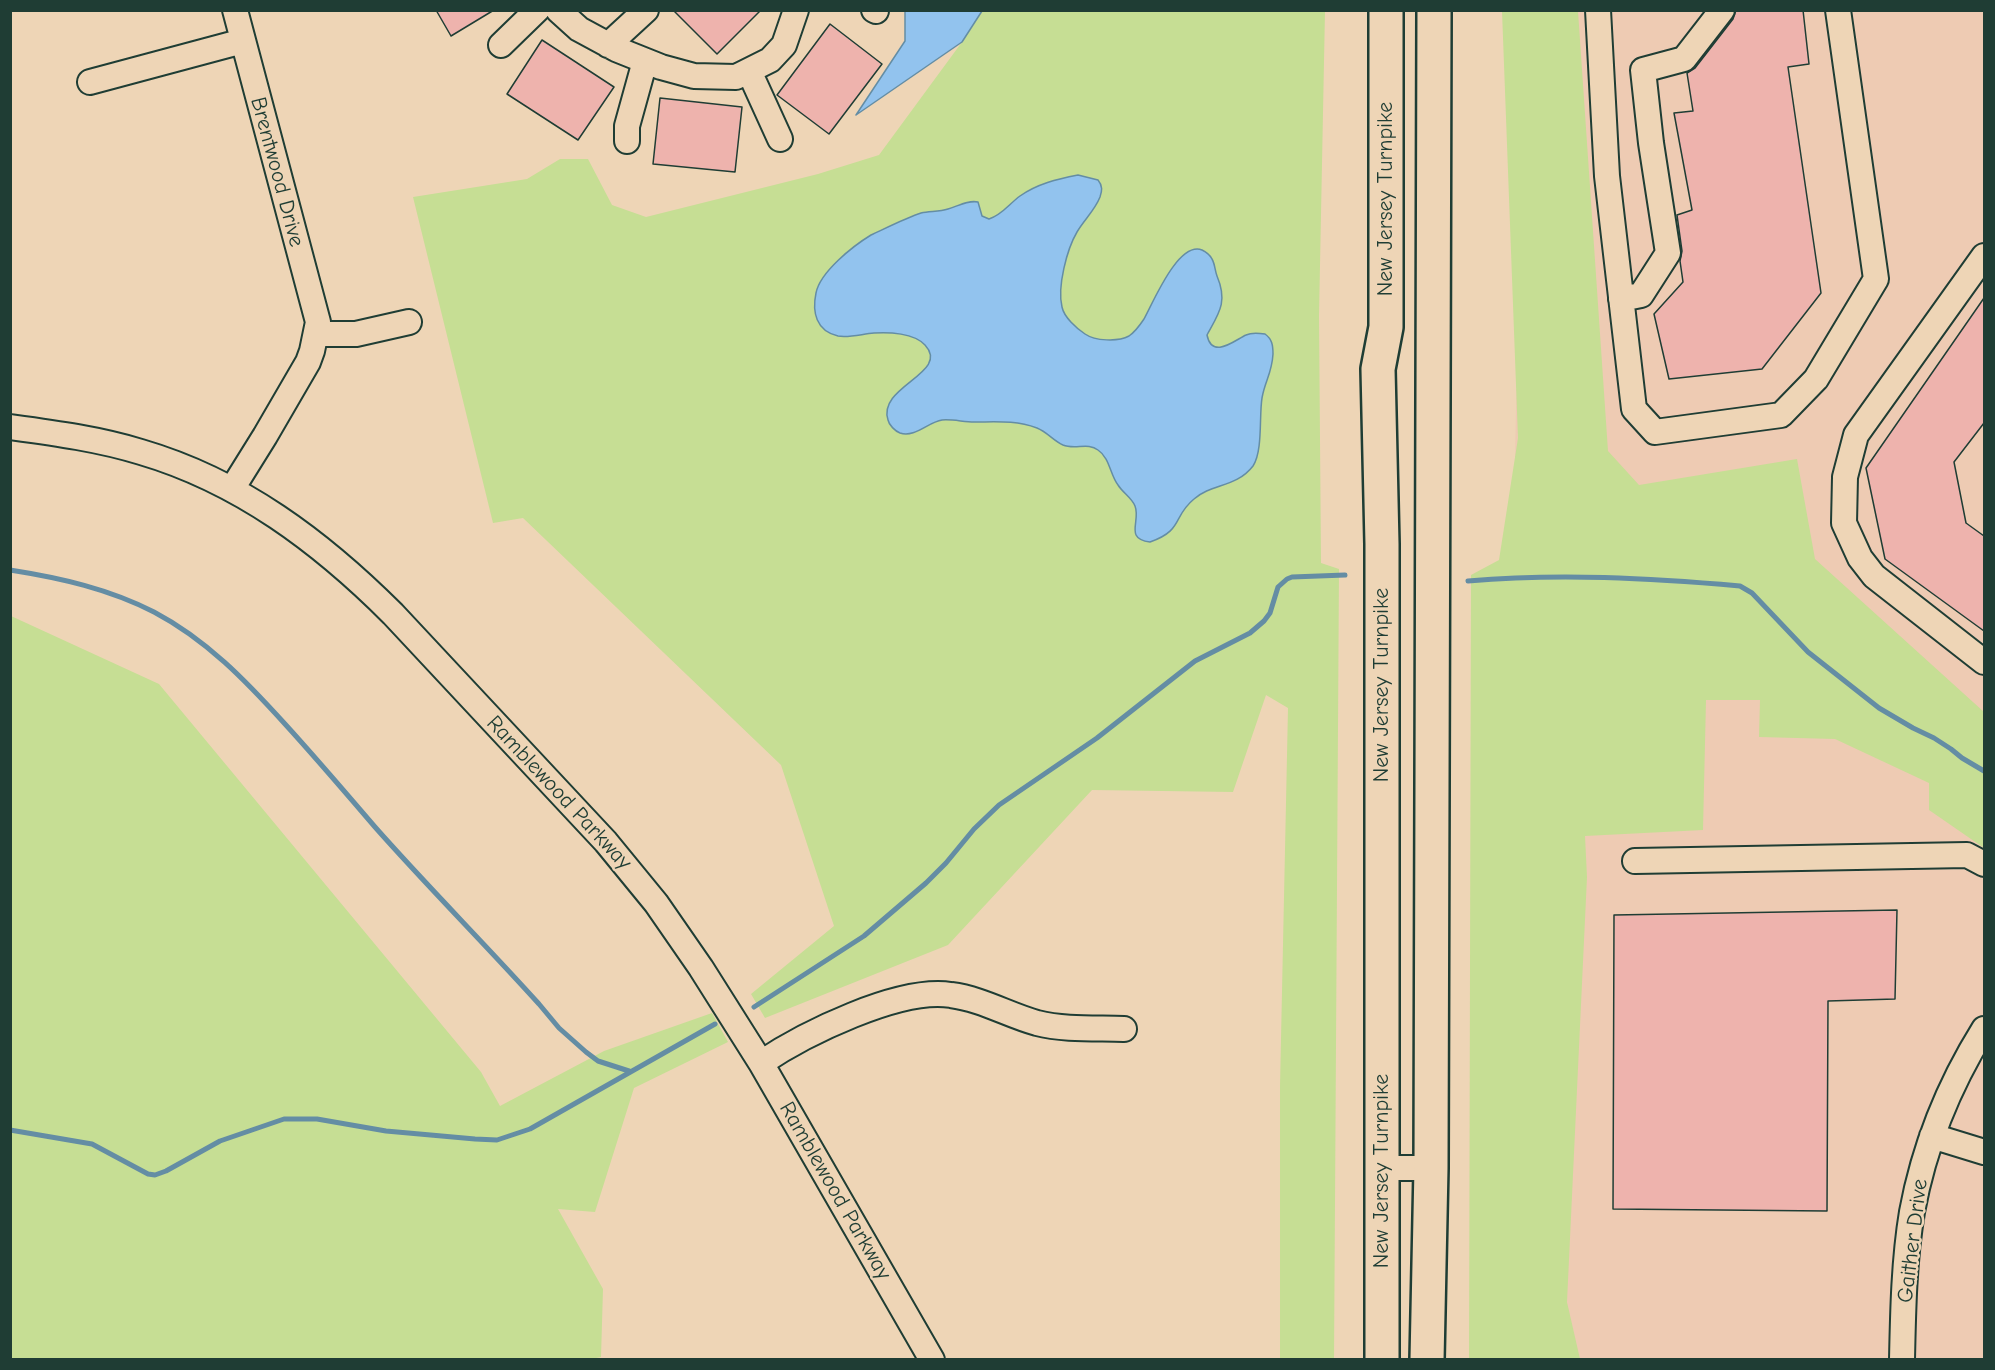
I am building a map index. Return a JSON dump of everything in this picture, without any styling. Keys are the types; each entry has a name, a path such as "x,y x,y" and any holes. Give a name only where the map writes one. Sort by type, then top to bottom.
{"highway":[{"path":"1366,10 1372,332 1378,369"},
{"name":"New Jersey Turnpike","path":"1382,1359 1382,544 1378,369 1386,327 1386,10"},
{"path":"1427,1359 1431,1168 1434,10"},
{"path":"1434,219 1452,44 1453,10"}],"street":[{"name":"Brentwood Drive","path":"232,489 308,362 318,322 234,10"},
{"path":"501,45 537,10"},
{"path":"558,10 579,29 645,61 694,76 736,77 770,60 784,45 796,10"},
{"path":"608,45 646,10"},
{"path":"1598,10 1607,176 1634,409 1655,432 1781,415 1816,379 1876,279 1838,10"},
{"path":"1621,298 1641,295 1668,253 1651,143 1643,70 1684,59 1722,10"},
{"path":"90,82 243,41"},
{"path":"627,141 627,126 645,61"},
{"path":"749,70 780,139"},
{"path":"1984,256 1856,435 1845,477 1844,523 1860,558 1874,576 1984,662"},
{"path":"316,334 356,334 409,322"},
{"name":"Ramblewood Parkway","path":"10,427 104,442 140,451 193,471 232,489 277,516 366,587 600,835 632,872 680,935 761,1063 932,1359"},
{"path":"1635,861 1967,855 1984,864"},
{"path":"761,1063 789,1045 852,1016 927,994 948,994 973,999 1037,1023 1124,1029"},
{"name":"Gaither Drive","path":"1902,1359 1907,1260 1912,1213 1920,1177 1932,1136 1958,1077 1984,1029"},
{"path":"1932,1136 1984,1152"},
{"path":"1381,1168 1431,1168"}],"shaded area":[{"path":"1524,11 1984,11 1984,1359 1503,1360 1506,904"}],"green space":[{"path":"982,11 1325,11 1319,316 1321,563 1339,569 1334,1359 1280,1359 1280,1086 1288,708 1266,695 1233,792 1092,790 948,945 765,1018 751,994 834,926 781,765 523,518 493,523 413,197 527,179 560,159 588,159 612,205 646,217 818,174 879,155"},
{"path":"1502,11 1578,11 1608,451 1639,485 1797,459 1815,559 1984,712 1984,848 1929,810 1929,783 1835,739 1759,737 1760,700 1706,700 1703,830 1585,836 1587,877 1567,1302 1580,1359 1469,1359 1471,575 1499,560 1518,438"},
{"path":"11,616 159,684 481,1072 500,1106 604,1051 712,1013 728,1042 634,1088 595,1212 558,1209 603,1289 601,1357 587,1360 11,1359"}],"water":[{"path":"905,11 982,11 962,42 856,115 905,41"},
{"path":"1078,175 1098,180 1102,188 1098,202 1073,239 1062,279 1063,311 1078,329 1089,336 1100,339 1113,340 1129,336 1144,319 1175,264 1193,250 1202,250 1213,261 1222,293 1221,307 1207,335 1210,342 1219,347 1248,334 1258,333 1265,334 1271,340 1272,345 1271,366 1262,398 1258,452 1253,466 1232,482 1208,490 1194,499 1168,533 1150,542 1142,540 1135,533 1134,503 1115,481 1105,457 1094,448 1063,445 1037,428 1013,423 942,420 916,432 906,434 896,431 889,422 887,408 893,398 929,364 930,355 925,345 914,338 894,333 838,336 825,330 815,314 816,293 830,268 871,235 921,213 945,210 970,202 978,202 982,216 989,219 998,215 1033,188"}],"building":[{"path":"436,10 494,10 451,36"},
{"path":"673,10 761,10 717,54"},
{"path":"1736,10 1803,10 1809,64 1788,67 1821,293 1762,369 1669,379 1654,314 1683,282 1677,215 1692,210 1674,113 1693,111 1687,73 1695,68 1733,19"},
{"path":"830,24 882,64 829,134 777,95"},
{"path":"542,40 614,87 578,140 507,94"},
{"path":"660,98 742,107 735,172 653,164"},
{"path":"1984,298 1984,423 1954,462 1966,523 1984,536 1984,631 1885,559 1866,468"},
{"path":"1897,910 1895,999 1828,1001 1827,1211 1613,1209 1614,915"}],"waterway":[{"path":"10,570 66,581 120,597 173,623 208,648 270,708 559,1028 598,1061 629,1071"},
{"path":"754,1007 864,936 926,883 974,829 999,805 1097,738 1195,661 1250,633 1270,613 1278,587 1287,579 1345,575"},
{"path":"1468,581 1536,577 1604,577 1740,586 1752,593 1808,652 1879,708 1934,738 1984,771"},
{"path":"10,1130 92,1144 148,1174 155,1175 220,1141 284,1119 317,1119 386,1131 497,1140 530,1129 715,1024"}]}
